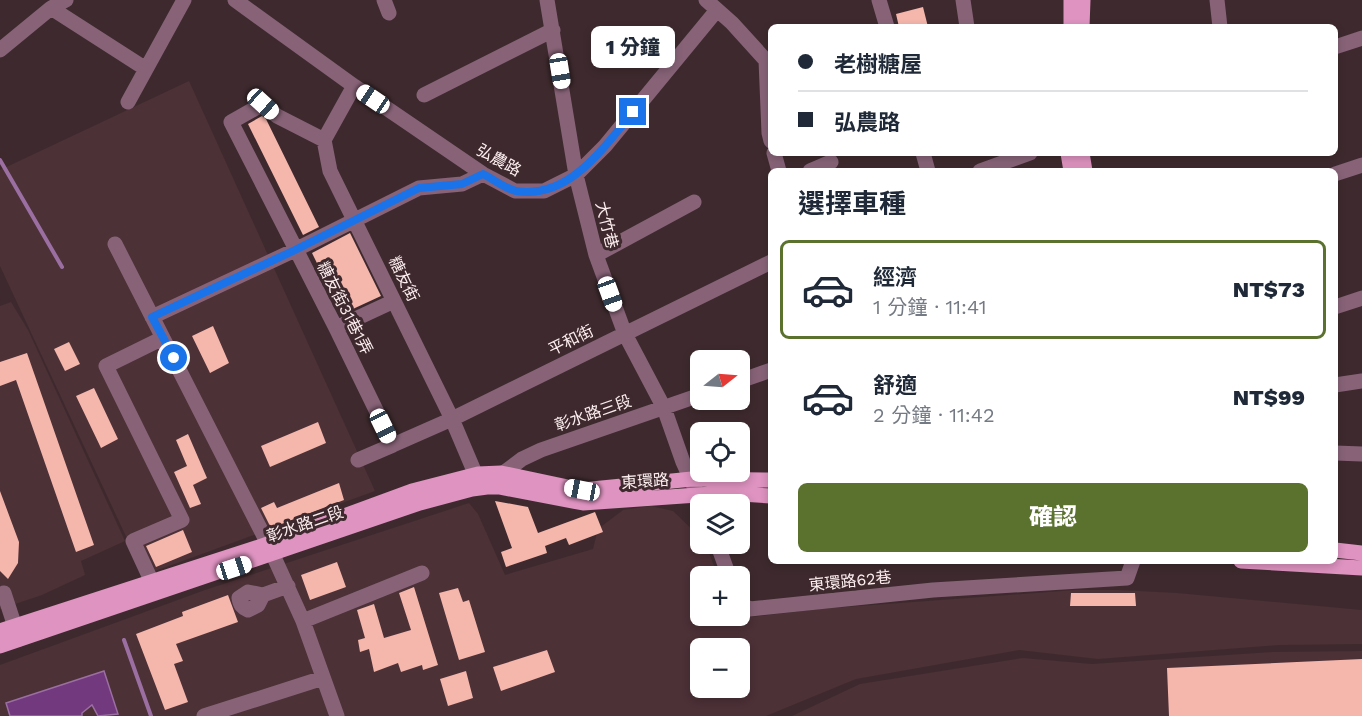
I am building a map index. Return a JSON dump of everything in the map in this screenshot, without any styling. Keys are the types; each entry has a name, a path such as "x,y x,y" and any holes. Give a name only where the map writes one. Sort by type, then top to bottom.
{"main road":[{"path":"1071,0 1071,24"},
{"path":"1082,24 1083,0"},
{"name":"東環路","path":"501,473 582,490 690,479"},
{"name":"彰水路三段","path":"412,491 481,483 501,473"},
{"name":"東環路","path":"750,480 768,480"},
{"name":"彰水路二段","path":"11,632 481,483"},
{"name":"東環路","path":"481,483 583,502 690,500"},
{"name":"彰水路二段","path":"0,646 11,632 151,580 270,549 412,491"},
{"name":"東環路","path":"722,494 741,494"},
{"name":"東環路","path":"750,495 768,496"},
{"path":"1338,550 1362,553"},
{"path":"1338,564 1359,565"}],"street":[{"path":"0,50 51,8 66,0"},
{"path":"128,102 184,0"},
{"name":"弘農路","path":"235,0 354,86 483,174 515,191 544,191 576,175 605,146 712,5"},
{"name":"大竹巷","path":"547,0 576,175 596,255 625,334 663,408 690,475"},
{"path":"879,0 886,24"},
{"path":"963,0 967,24"},
{"path":"1217,0 1220,24"},
{"path":"712,5 768,63"},
{"path":"51,8 146,69"},
{"path":"424,95 553,30"},
{"path":"1338,46 1362,38"},
{"path":"324,140 354,86"},
{"name":"糖友街31巷1弄","path":"324,140 277,116 263,104 231,122 393,445"},
{"name":"糖友街","path":"324,140 330,171 481,483"},
{"path":"989,168 1022,156"},
{"path":"1338,173 1362,165"},
{"path":"152,317 295,250 419,188 462,184 483,174"},
{"path":"596,255 694,202"},
{"path":"115,244 288,586 337,716"},
{"name":"平和街","path":"393,445 452,419 768,263"},
{"path":"1338,306 1362,298"},
{"path":"336,328 394,301"},
{"path":"151,580 133,541 182,520 105,366 163,338"},
{"path":"750,377 768,371"},
{"path":"1338,385 1362,381"},
{"name":"彰水路三段","path":"501,473 541,450 690,399"},
{"path":"358,460 393,445"},
{"path":"1338,453 1362,454"},
{"name":"東環路62巷","path":"750,609 933,590 1127,578 1132,564"},
{"path":"303,621 422,573"},
{"path":"263,596 288,586"},
{"path":"4,593 11,632"},
{"path":"204,716 323,678"}],"shaded area":[{"path":"189,81 375,491 144,575 0,266 0,170"},
{"path":"11,302 28,330 125,541 81,561 85,575 42,595 0,609 0,306"},
{"path":"469,503 478,514 505,575 593,549 598,529 623,510 651,506 673,511 690,527 690,554 709,554 714,566 690,566 690,626 750,626 750,617 819,609 1075,590 1177,593 1362,610 1362,644 1280,645 1098,659 1019,650 856,679 766,716 0,716 0,665 205,590"},
{"path":"1362,651 1362,716 792,716 860,684 1023,658 1092,664 1273,652"},
{"path":"104,671 118,714 98,716 92,705 82,713 82,716 10,716 6,703"}],"building":[{"path":"923,7 927,24 898,24 896,14"},
{"path":"262,116 266,119 319,227 303,235 248,124"},
{"path":"350,233 381,296 342,314 312,253"},
{"path":"213,326 229,363 210,373 192,336"},
{"path":"69,342 80,364 65,371 54,349"},
{"path":"27,353 94,545 76,552 16,380 0,386 0,362"},
{"path":"94,388 118,439 101,448 76,396"},
{"path":"318,422 326,443 270,467 261,446"},
{"path":"188,434 207,478 193,485 201,504 190,508 174,472 187,466 176,440"},
{"path":"339,483 344,500 271,528 261,508 274,502 277,508"},
{"path":"0,491 19,542 18,563 8,579 0,571"},
{"path":"495,501 528,507 538,533 595,512 603,532 569,545 566,538 545,546 547,553 506,567 501,552 512,548"},
{"path":"183,530 192,552 156,567 146,546"},
{"path":"337,562 346,587 310,600 301,575"},
{"path":"414,587 438,665 423,670 422,665 401,672 398,663 374,672 369,649 360,652 358,640 365,638 357,610 374,604 384,638 411,630 399,593"},
{"path":"458,588 463,602 469,600 485,652 459,660 439,593"},
{"path":"1071,593 1135,593 1136,606 1070,606"},
{"path":"228,595 238,622 176,644 183,661 174,664 188,702 165,710 136,634 183,616 182,612"},
{"path":"547,650 555,672 501,691 493,667"},
{"path":"1362,659 1362,716 1169,716 1167,668"},
{"path":"466,671 473,698 448,706 440,679"}],"waterway":[{"path":"0,160 62,267"},
{"path":"124,640 151,716"}],"route":[{"path":"174,358 152,317 295,250 419,188 462,184 483,174 515,191 544,191 576,175 605,146 633,112"}]}
